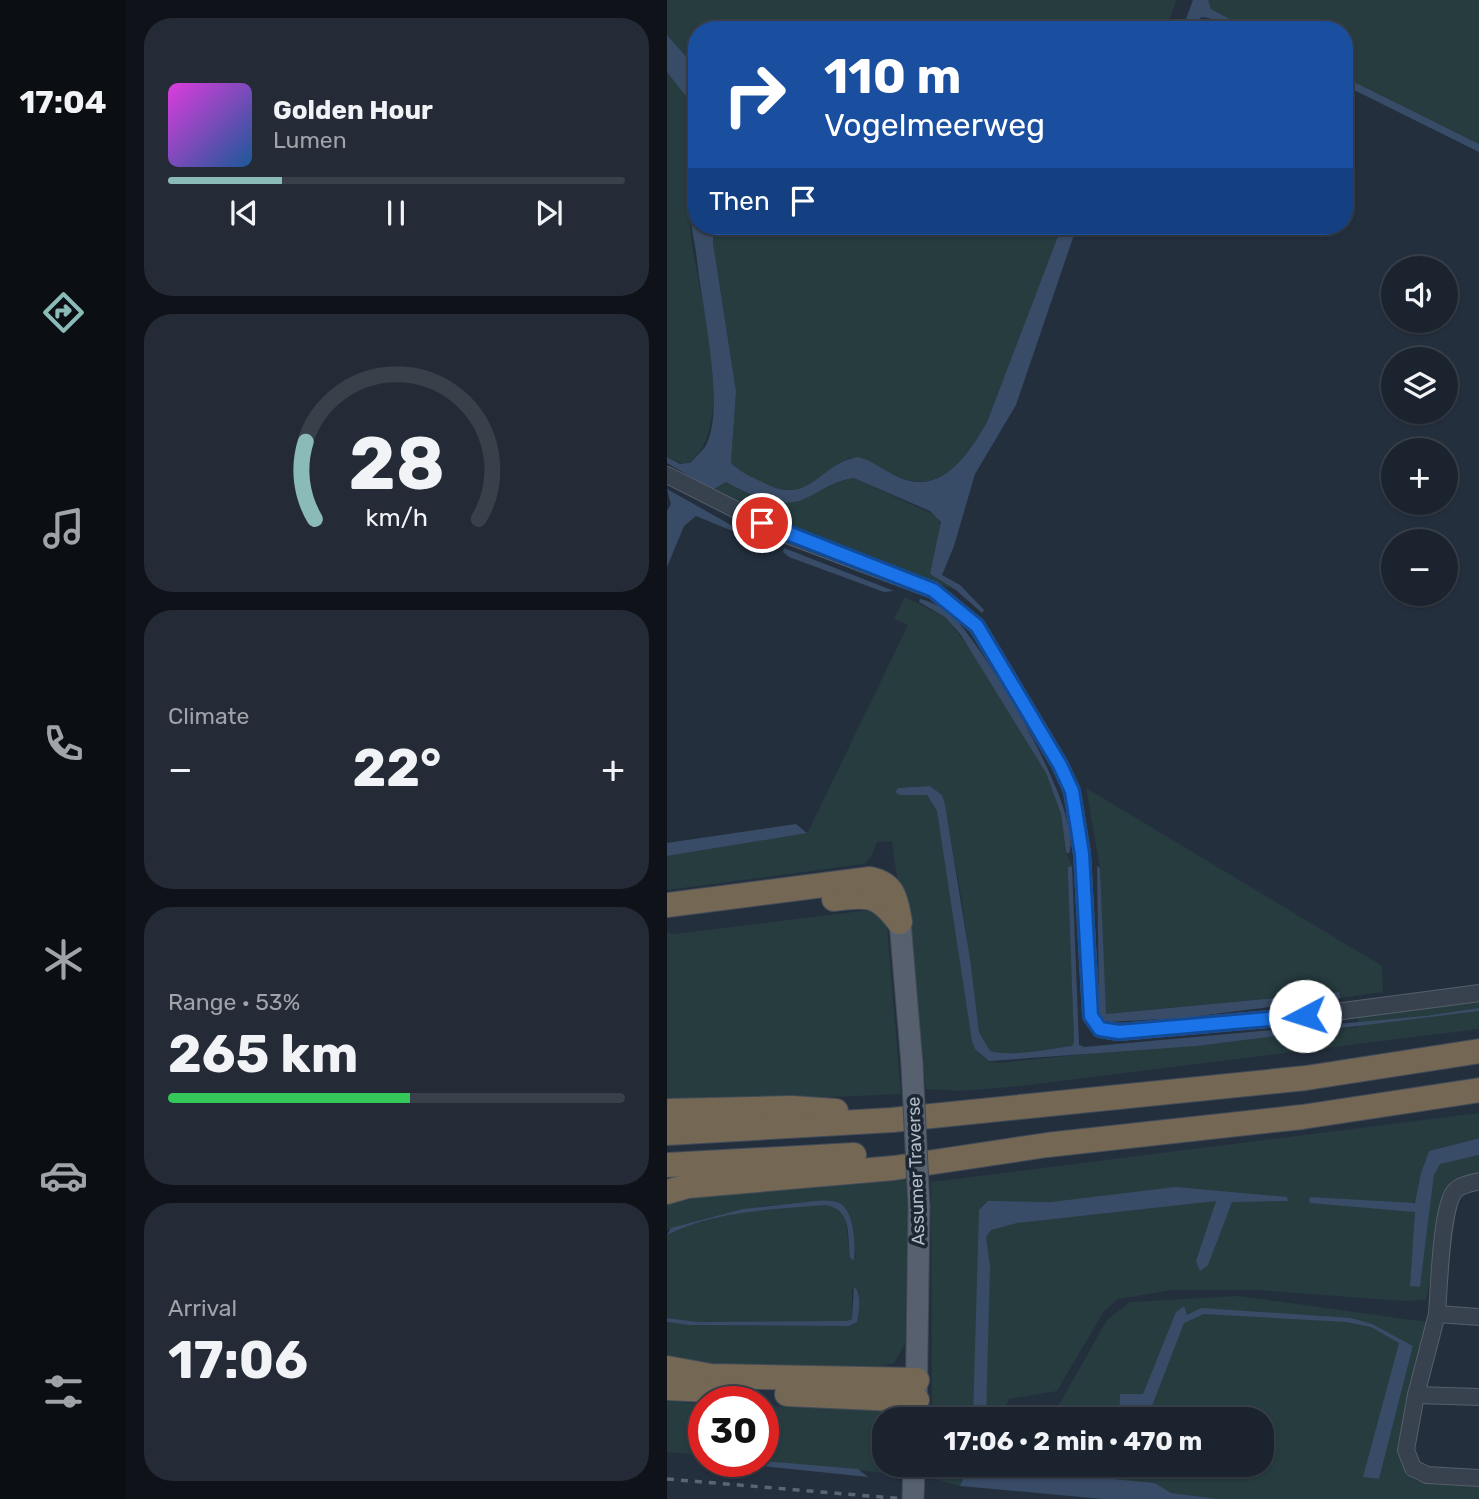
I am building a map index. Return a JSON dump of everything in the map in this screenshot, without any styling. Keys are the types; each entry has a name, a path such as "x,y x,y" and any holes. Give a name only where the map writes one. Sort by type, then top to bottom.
{"highway":[{"path":"667,905 870,879 882,881 893,890 900,922"},
{"path":"667,920 857,896 879,900 900,922"},
{"path":"667,1133 892,1120 1306,1078 1479,1051"},
{"path":"667,1192 689,1186 894,1168 1047,1145 1302,1117 1479,1090"},
{"path":"667,1111 824,1109 892,1120"},
{"path":"667,1165 1047,1145"},
{"path":"667,1368 711,1376 917,1399"},
{"path":"667,1388 917,1399"}],"main road":[{"name":"Assumer Traverse","path":"900,922 912,1064 919,1207 917,1399"},
{"path":"913,1499 914,1477"}],"street":[{"path":"667,475 782,533 933,590 977,626 1060,765 1072,791 1082,854 1091,1016 1100,1029 1119,1032 1305,1016 1479,993"},
{"path":"1479,1181 1466,1184 1454,1192 1446,1218 1437,1314 1406,1450 1413,1468 1427,1475 1479,1478"},
{"path":"1437,1314 1479,1317"},
{"path":"1417,1395 1479,1397"}],"green space":[{"path":"667,0 1177,0 1169,21 688,21 688,59 667,35"},
{"path":"1208,0 1479,0 1479,144 1353,81 1353,21 1233,21 1211,9"},
{"path":"667,72 688,94 688,235 692,235 707,323 713,392 711,422 702,448 686,465 667,457"},
{"path":"713,235 1044,235 1058,238 987,422 972,447 953,469 929,481 915,481 891,474 871,463 848,458 807,486 786,490 759,481 731,463 736,391"},
{"path":"854,478 937,516 941,529 930,574 956,590 775,524 714,496 714,489 726,482 763,499 784,500 807,495"},
{"path":"905,597 945,617 973,652 1046,773 1061,814 1066,852 1072,866 1068,867 1068,877 1074,1042 1072,1046 1031,1052 990,1051 979,1032 962,902 942,795 930,786 898,788 927,795 937,811 975,1049 989,1061 997,1063 1358,1027 1358,1011 1479,997 1479,1029 1021,1086 959,1091 926,1089 892,841 877,842 871,857 864,864 667,890 667,856 808,832 908,625 894,619"},
{"path":"1086,788 1382,966 1383,992 1341,998 1341,995 1324,993 1105,1014 1100,868"},
{"path":"870,910 880,916 887,927 901,1094 739,1101 667,1100 667,932 673,934"},
{"path":"1479,1113 1479,1138 1429,1151 1421,1173 1418,1200 1412,1203 1412,1211 1416,1215 1410,1286 1420,1287 1434,1175 1439,1164 1479,1155 1479,1176 1460,1179 1437,1244 1426,1300 1404,1301 1256,1290 1172,1290 1118,1299 1104,1311 1057,1391 1009,1399 1005,1407 932,1407 931,1182"},
{"path":"906,1180 908,1223 905,1344 894,1363 876,1368 710,1365 667,1356 667,1322 689,1325 849,1326 857,1322 859,1293 852,1289 852,1319 847,1321 698,1322 667,1318 667,1235 703,1221 772,1207 816,1204 833,1206 845,1215 850,1257 856,1258 848,1213 832,1202 762,1206 667,1230 667,1204 706,1196"},
{"path":"1239,1296 1427,1322 1397,1447 1406,1469 1416,1481 1479,1486 1479,1499 1219,1499 1171,1493 1155,1483 1088,1477 1274,1477 1274,1407 1058,1407 1107,1320 1130,1302","holes":["1400,1340 1413,1346 1379,1479 1364,1477"]},
{"path":"667,1401 688,1403 688,1454 667,1452"},
{"path":"779,1407 872,1410 872,1471 779,1463"},
{"path":"930,1477 964,1477 960,1486"}],"water":[{"path":"1193,0 1208,0 1211,9 1233,21 1201,17 1199,21 1185,21"},
{"path":"667,35 688,59 688,99 667,72"},
{"path":"1353,81 1479,144 1479,152 1353,89"},
{"path":"693,235 713,235 736,391 731,463 764,483 793,490 804,487 833,467 858,457 912,481 927,481 940,477 962,459 987,422 1059,235 1074,235 1016,405 975,474 954,546 942,575 960,585 984,610 982,613 956,590 930,574 941,522 930,511 854,478 834,483 794,502 774,502 754,496 726,482 714,489 708,487 667,463 667,457 680,464 690,463 705,447 714,409 711,356"},
{"path":"667,489 731,525 772,542 771,547 696,516 684,526 667,567 667,511 671,504"},
{"path":"784,548 894,591 884,592 789,557 783,552"},
{"path":"920,599 940,607 957,621 1010,698 1048,770 1062,804 1070,833 1069,854 1066,852 1061,814 1046,773 961,635 945,617 919,602"},
{"path":"930,786 942,795 945,805 979,1032 990,1051 1031,1052 1072,1046 1074,1042 1068,877 1068,867 1072,866 1079,1045 1084,1047 1425,1016 1479,1008 1479,1011 1196,1046 989,1061 975,1049 972,1041 937,811 927,795 900,795 895,792 898,788"},
{"path":"796,824 807,833 667,856 667,843"},
{"path":"1097,866 1100,868 1106,1014 1339,992 1341,998 1182,1018 1106,1022 1100,1015 1099,1004"},
{"path":"1480,1138 1479,1155 1440,1164 1434,1175 1420,1287 1410,1286 1415,1212 1310,1203 1310,1197 1415,1203 1429,1151"},
{"path":"1176,1187 1287,1197 1288,1201 1232,1202 1208,1265 1200,1271 1196,1261 1216,1201 1017,1223 991,1230 986,1237 990,1266 986,1407 973,1407 979,1210 988,1201 1051,1202"},
{"path":"816,1201 839,1203 848,1213 854,1238 854,1260 850,1258 844,1218 840,1212 825,1205 725,1216 705,1220 667,1235 671,1228 743,1209"},
{"path":"854,1287 859,1298 859,1313 857,1322 849,1326 689,1325 667,1322 667,1318 698,1322 847,1321 852,1319"},
{"path":"1184,1306 1187,1315 1201,1308 1351,1318 1372,1324 1413,1346 1379,1479 1363,1477 1399,1343 1371,1327 1346,1322 1204,1314 1184,1323 1152,1407 1119,1407 1120,1394 1143,1394 1176,1312"},
{"path":"779,1462 858,1469 868,1477 779,1468"},
{"path":"964,1477 1093,1477 1155,1483 1171,1493 1219,1499 1103,1499 960,1486"}],"railway":[{"path":"667,1479 905,1499"}],"route":[{"path":"762,523 933,590 977,626 1060,765 1072,791 1082,854 1091,1016 1100,1029 1119,1032 1305,1016"}]}
